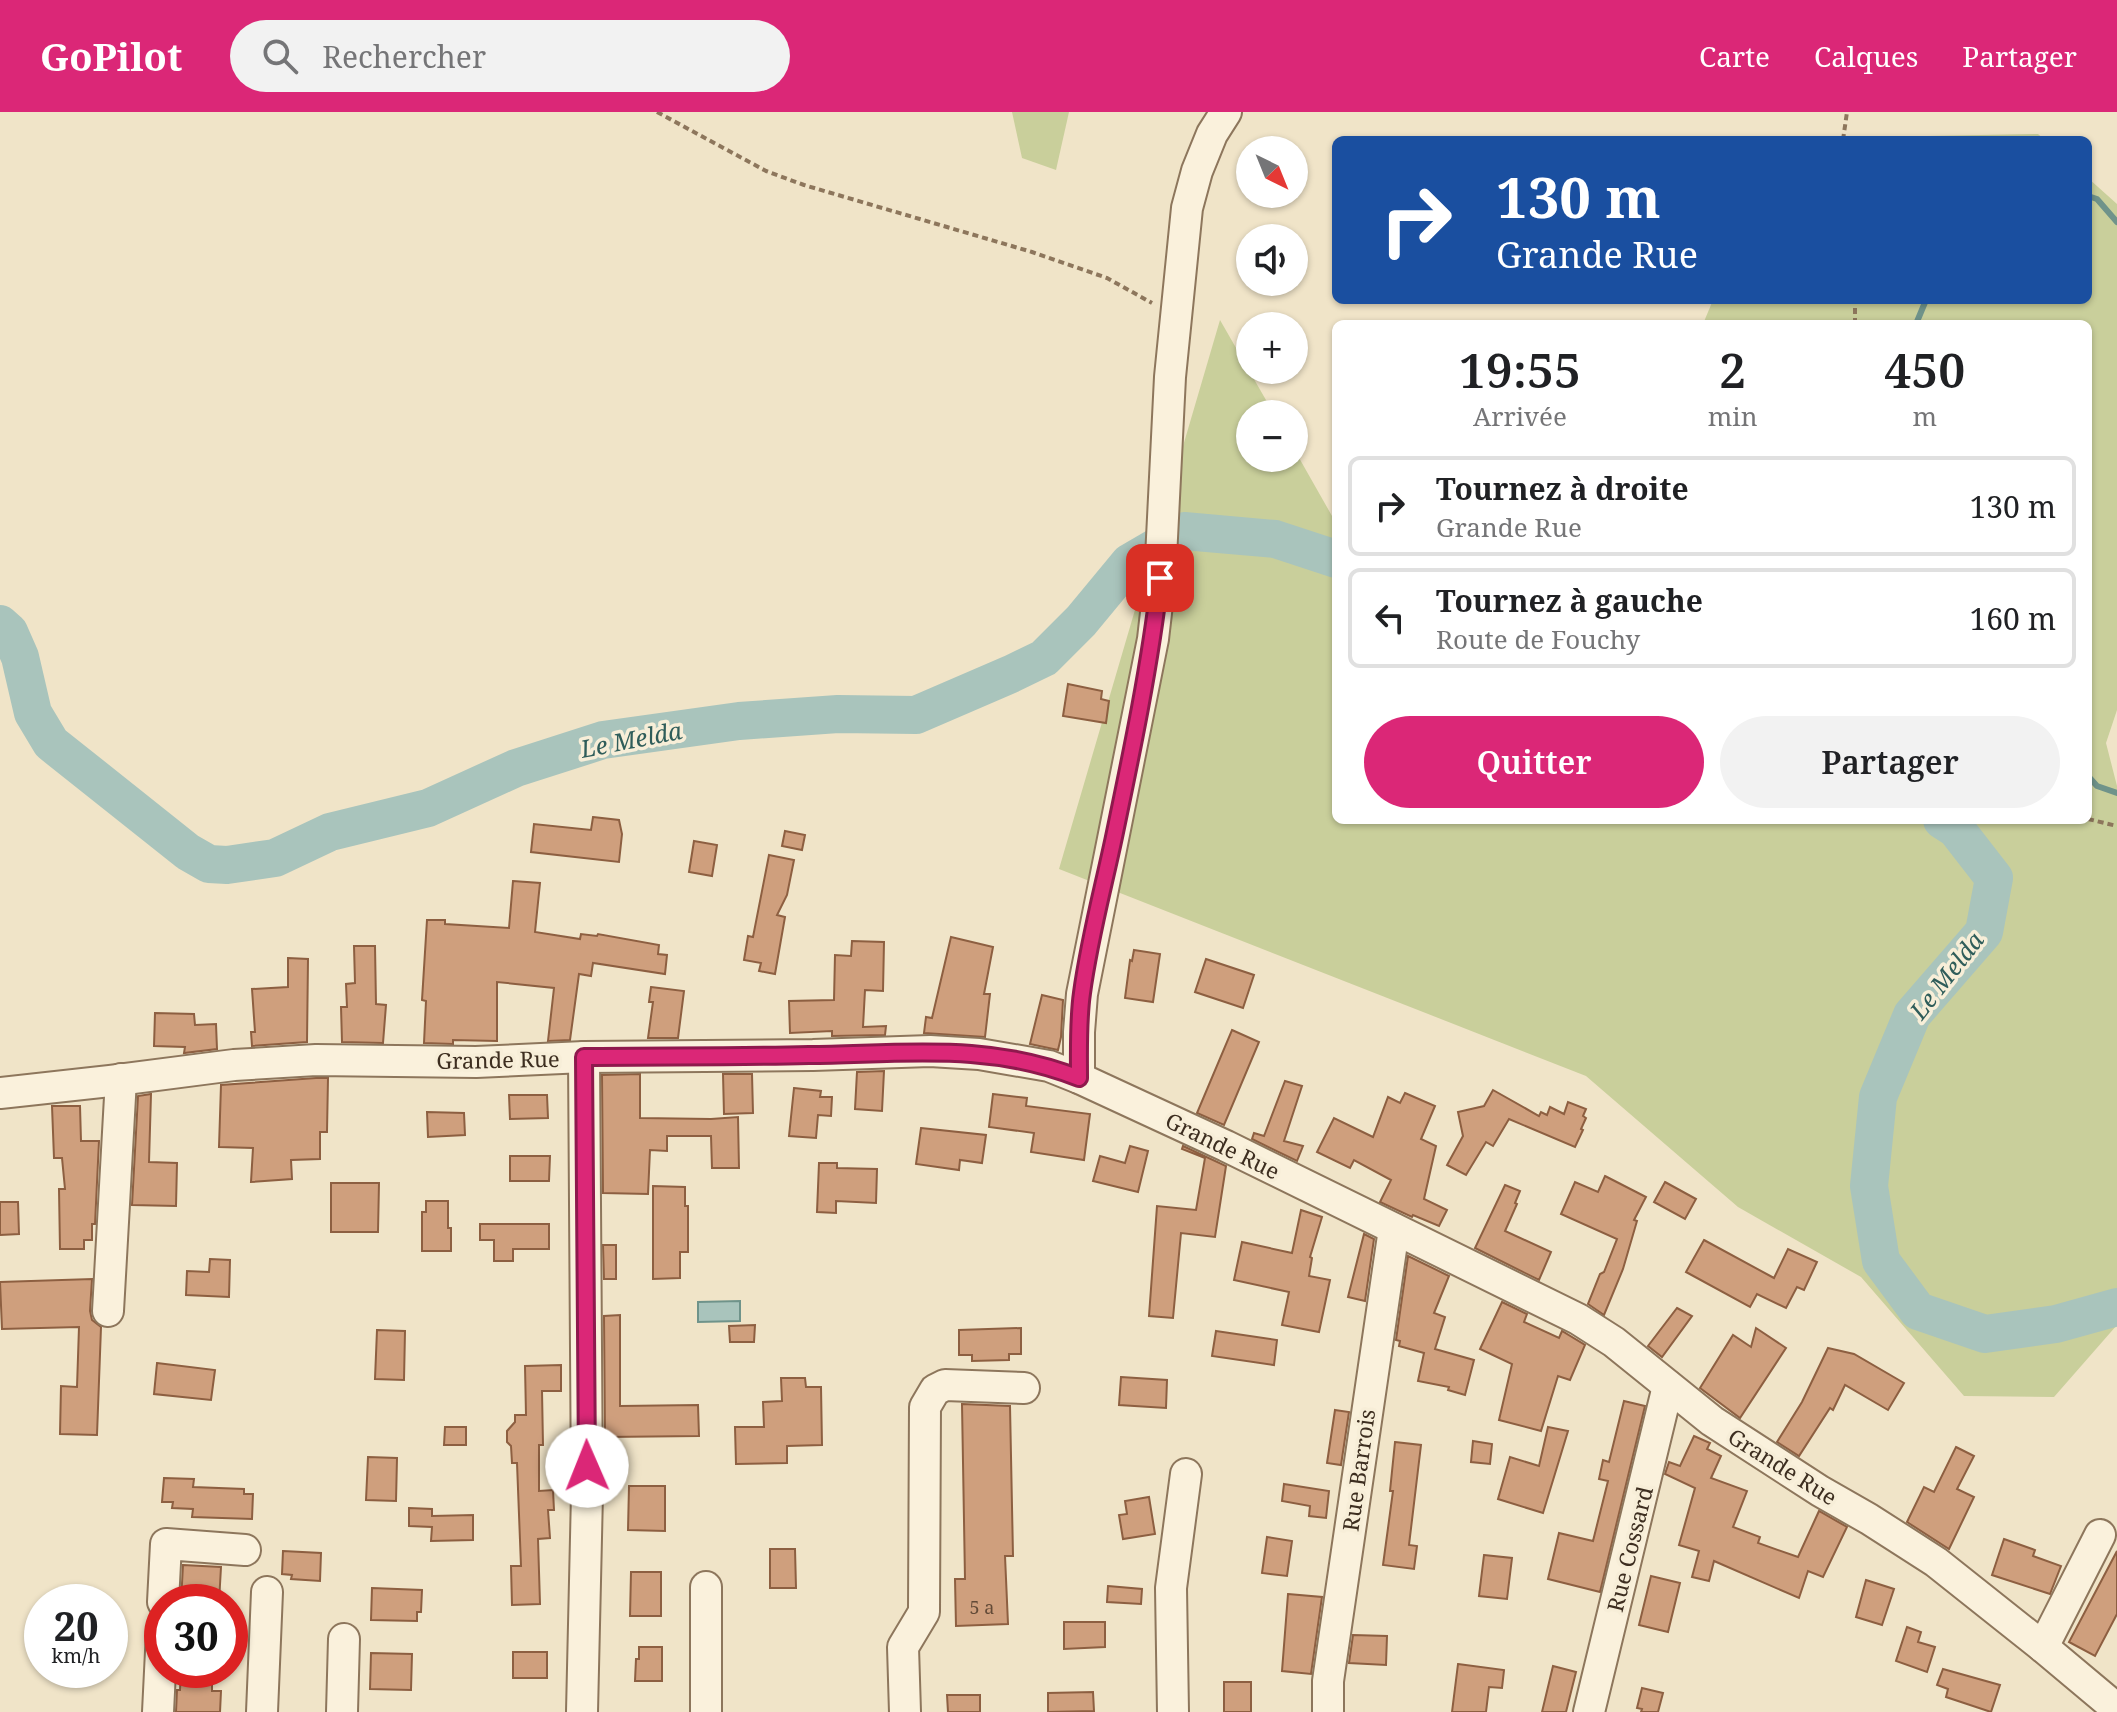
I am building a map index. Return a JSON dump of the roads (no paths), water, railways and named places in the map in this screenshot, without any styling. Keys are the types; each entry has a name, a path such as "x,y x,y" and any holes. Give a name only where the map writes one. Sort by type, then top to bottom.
{"street":[{"path":"1079,1078 1082,994 1153,639 1160,578 1170,377 1187,208 1212,134 1226,112"},
{"name":"Grande Rue","path":"0,1093 234,1065 316,1060 476,1062 930,1051 979,1054 1049,1066 1226,1146 1578,1319 1614,1342 1712,1421 1753,1449 1936,1562 2117,1709"},
{"path":"582,1712 587,1494 584,1057"},
{"path":"108,1311 121,1079"},
{"name":"Rue Barrois","path":"1328,1712 1328,1681 1394,1229"},
{"path":"905,1712 903,1647 924,1612 925,1407 935,1390 945,1385 1024,1388"},
{"name":"Rue Cossard","path":"1589,1712 1668,1386"},
{"path":"1173,1712 1171,1588 1186,1474"},
{"path":"2043,1647 2100,1535"},
{"path":"164,1584 166,1544 245,1550"},
{"path":"706,1587 706,1712"},
{"path":"262,1712 267,1592"},
{"path":"342,1712 344,1639"},
{"path":"158,1712 159,1688"}],"water":[{"path":"740,1301 740,1321 698,1322 698,1302"}],"waterway":[{"path":"2092,197 2117,222"},
{"path":"1918,320 1924,304"},
{"name":"Le Melda","path":"0,624 9,632 20,657 33,713 51,743 188,852 209,864 227,865 275,858 330,832 428,808 516,768 603,740 739,721 838,714 916,715 1044,658 1081,621 1129,563 1184,531 1275,539 1332,558"},
{"path":"2092,780 2097,786 2117,793"},
{"name":"Le Melda","path":"1948,824 1956,829 1994,878 1984,932 1912,1015 1878,1097 1869,1186 1881,1261 1918,1311 1985,1334 2056,1324 2117,1307"}]}
